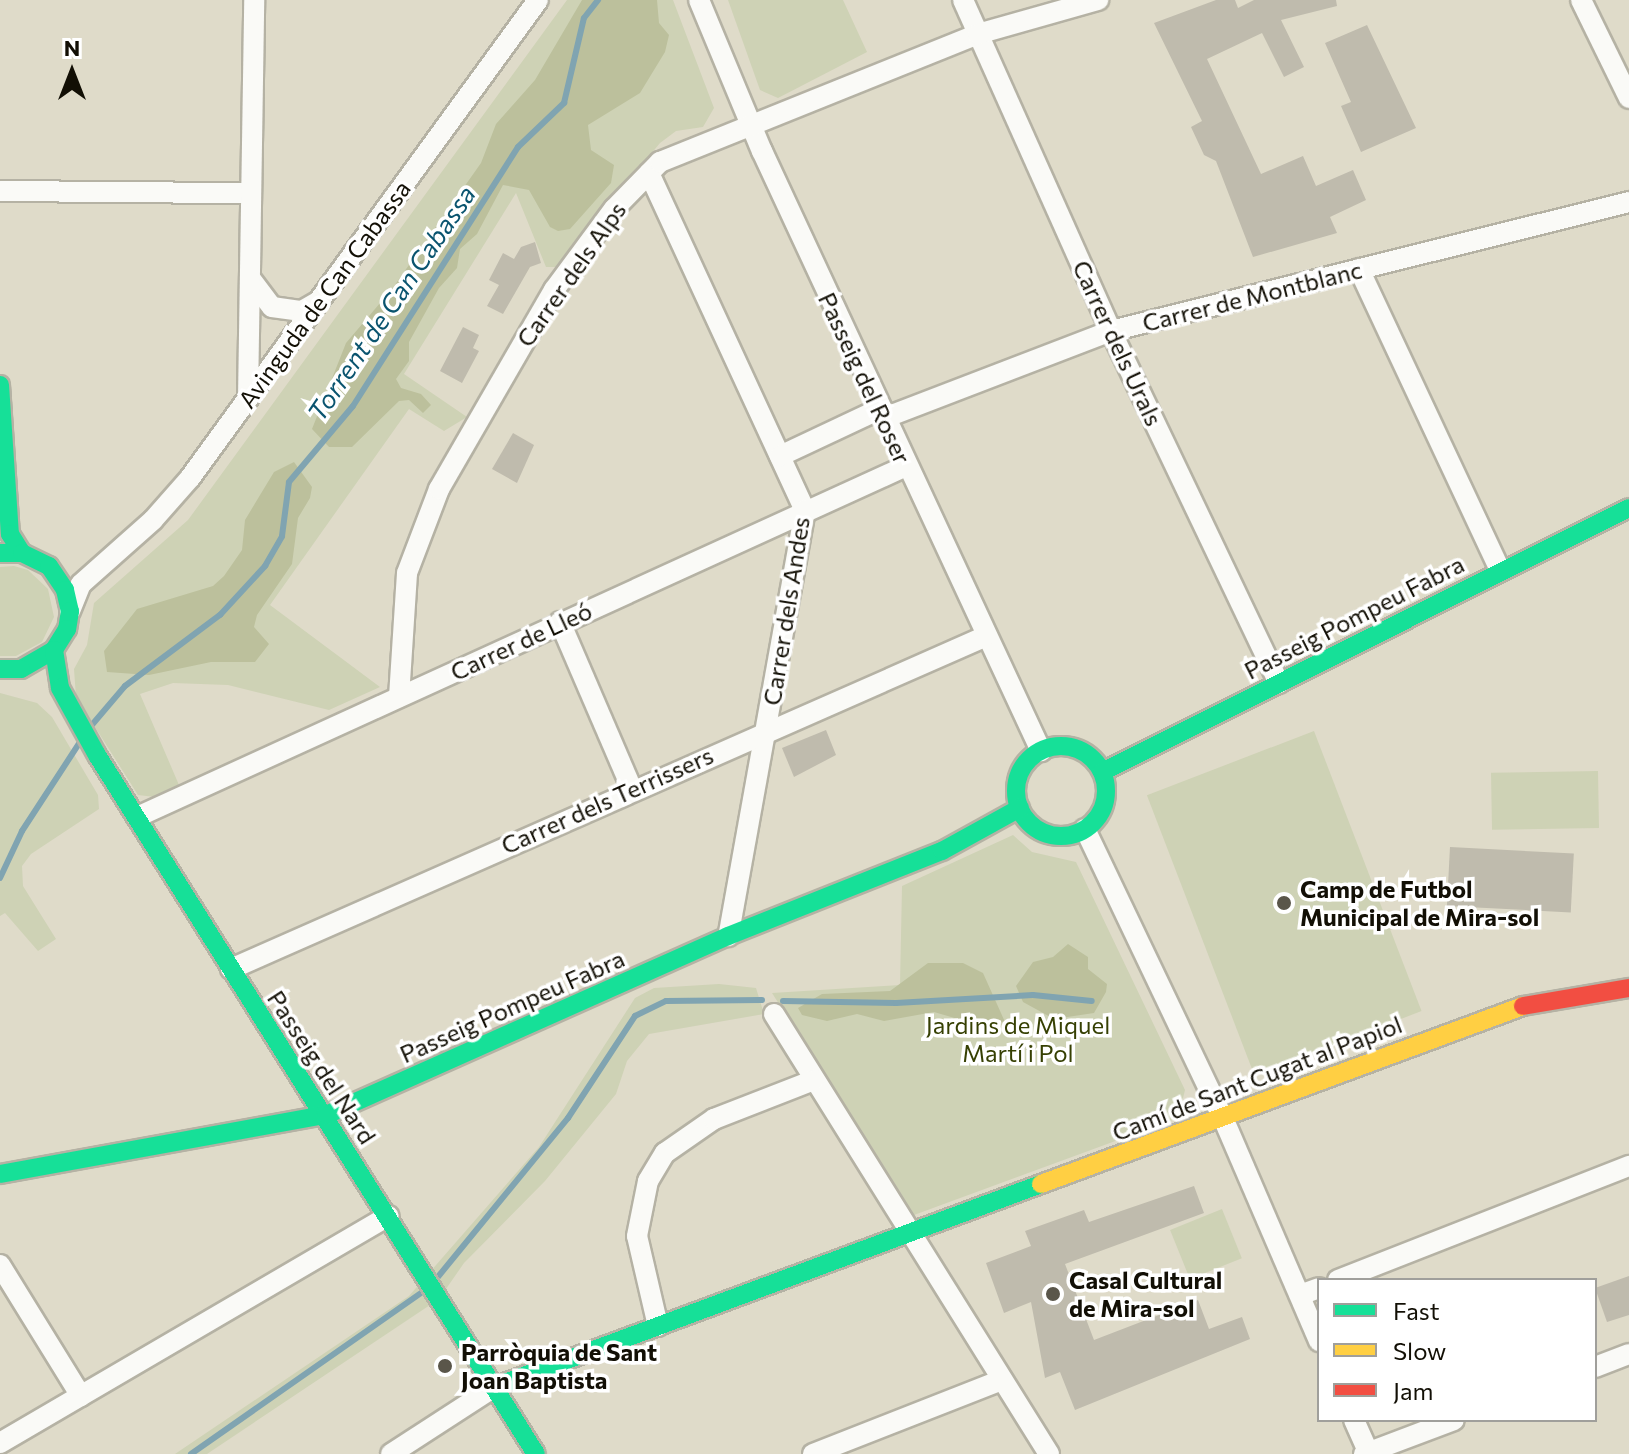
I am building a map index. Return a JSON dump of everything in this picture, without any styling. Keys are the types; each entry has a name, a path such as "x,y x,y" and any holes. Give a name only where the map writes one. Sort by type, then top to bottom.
{"street":[{"path":"248,398 254,0"},
{"name":"Avinguda de Can Cabassa","path":"70,611 74,595 93,573 153,520 248,398 538,0"},
{"name":"Passeig del Roser","path":"699,0 750,125 984,637 1041,751"},
{"name":"Carrer dels Urals","path":"963,0 1111,331 1279,683"},
{"name":"Carrer dels Alps","path":"399,697 407,573 439,489 554,290 614,209 660,162 978,34 1098,0"},
{"path":"1581,0 1629,98"},
{"name":"Carrer dels Andes","path":"649,173 805,510 728,936"},
{"path":"0,191 251,193"},
{"name":"Carrer de Montblanc","path":"780,456 882,414 1111,331 1629,202"},
{"path":"1359,269 1500,570"},
{"path":"250,278 272,307 302,311 319,301"},
{"path":"0,385 10,534 22,553"},
{"name":"Carrer de Lleó","path":"137,817 906,466"},
{"name":"Passeig Pompeu Fabra","path":"1102,772 1629,508"},
{"path":"0,553 22,553 49,566 93,573"},
{"path":"0,669 21,669 54,650 67,629 70,611 65,590 49,566"},
{"path":"560,622 632,789"},
{"name":"Carrer dels Terrissers","path":"231,969 767,728 984,637"},
{"name":"Passeig del Nard","path":"54,650 68,707"},
{"name":"Passeig del Nard","path":"21,669 51,687 68,707 536,1454"},
{"path":"1076,749 1102,772 1102,810 1085,829 1048,834 1020,808 1022,769 1041,751 1076,749"},
{"name":"Passeig Pompeu Fabra","path":"0,1174 326,1115 728,936 942,851 1020,808"},
{"path":"1085,829 1309,1291 1317,1331"},
{"name":"Camí de Sant Cugat al Papiol","path":"494,1387 1516,1007 1629,988"},
{"path":"774,1014 908,1234 1049,1454"},
{"path":"658,1326 637,1236 648,1181 665,1153 714,1119 814,1080"},
{"path":"1343,1278 1629,1166"},
{"path":"0,1443 388,1216"},
{"path":"0,1265 81,1396"},
{"path":"1597,1366 1629,1354"},
{"path":"813,1454 1002,1380"},
{"path":"391,1454 494,1387"},
{"path":"1355,1422 1367,1454 1449,1422"}],"green space":[{"path":"567,0 673,0 714,108 703,127 676,131 660,143 557,267 546,267 516,193 404,374 467,417 444,431 409,409 270,605 380,687 329,710 228,685 173,683 140,694 179,785 155,797 138,795 76,697 74,669 87,645 94,603 188,520"},
{"path":"582,0 657,0 659,23 669,35 665,52 640,93 588,125 591,150 614,165 611,183 570,229 558,231 550,227 529,190 503,185 477,234 460,249 457,268 439,288 409,342 409,361 396,379 401,388 421,394 431,405 423,413 409,400 399,401 352,447 329,447 312,429 346,343 392,289 481,163 496,124 535,80"},
{"path":"728,0 843,0 867,52 778,98 760,90"},
{"path":"294,462 312,487 310,498 298,518 292,564 257,615 254,627 269,644 255,662 211,662 149,675 107,672 104,651 137,609 213,586 224,576 242,550 245,520 274,472"},
{"path":"14,566 28,570 48,589 54,617 42,642 16,656 0,656 0,567"},
{"path":"0,693 37,703 52,717 98,795 99,809 31,854 22,866 23,886 56,939 38,951 5,913 0,916"},
{"name":"Camp de Futbol Municipal de Mira-sol","path":"1314,731 1422,1011 1254,1075 1147,795"},
{"path":"1598,771 1599,828 1492,830 1491,773"},
{"name":"Jardins de Miquel Martí i Pol","path":"1013,835 1032,852 1076,862 1185,1090 1178,1118 914,1215 772,993 900,985 902,886"},
{"path":"1068,944 1088,957 1088,969 1107,984 1106,992 1094,1013 1054,1019 1023,1002 1016,986 1033,962 1053,957"},
{"path":"928,963 963,963 983,973 1005,1022 958,1019 934,1012 884,1021 857,1014 827,1021 802,1015 798,1008 822,994 890,991"},
{"path":"719,984 756,988 764,1014 649,1034 627,1061 616,1094 545,1181 464,1263 439,1299 207,1454 175,1454 409,1296 539,1147 635,998 654,988"},
{"path":"1222,1209 1242,1258 1190,1279 1170,1230"}],"building":[{"path":"1216,0 1235,0 1238,8 1254,0 1336,0 1337,6 1281,20 1304,67 1284,77 1262,33 1207,59 1261,174 1303,156 1316,186 1353,170 1366,200 1330,217 1337,233 1253,257 1216,161 1204,155 1191,127 1202,121 1154,23"},
{"path":"1367,25 1416,128 1361,152 1341,106 1351,102 1325,43"},
{"path":"535,242 541,263 530,267 503,314 487,306 499,285 489,280 503,253 514,259 521,247"},
{"path":"463,327 479,335 473,348 479,351 462,383 440,371"},
{"path":"513,433 534,445 517,483 492,469"},
{"path":"826,730 836,755 794,777 782,748"},
{"path":"1450,847 1574,853 1571,912 1447,906"},
{"name":"Casal Cultural de Mira-sol","path":"1194,1186 1204,1213 1065,1264 1094,1340 1198,1300 1209,1329 1242,1317 1250,1339 1075,1410 1060,1372 1045,1378 1031,1302 1004,1313 986,1263 1031,1246 1025,1231 1084,1210 1089,1222"},
{"path":"1629,1276 1629,1315 1607,1322 1597,1287"}],"waterway":[{"name":"Torrent de Can Cabassa","path":"91,726 125,686 220,615 265,566 282,536 289,482 353,406 518,147 564,103 584,18 598,0"},
{"name":"Torrent de Can Cabassa","path":"0,878 22,831 80,742"},
{"path":"783,1001 896,1003 1033,995 1092,1001"},
{"path":"437,1278 568,1118 635,1016 666,1001 762,1000"},
{"path":"191,1454 424,1291"}],"traffic: fast":[{"path":"0,385 10,534 22,553"},
{"path":"1102,772 1629,508"},
{"path":"0,553 22,553 49,566 65,590 70,611 67,629 54,650 21,669 0,669"},
{"path":"54,650 60,688 97,755 536,1454"},
{"path":"1061,746 1078,750 1093,759 1102,774 1106,791 1102,808 1093,823 1078,832 1061,836 1044,832 1029,823 1020,808 1016,791 1020,774 1029,759 1044,750 1061,746"},
{"path":"0,1174 326,1115 728,936 942,851 1020,808"},
{"path":"494,1387 1041,1184"}],"traffic: slow":[{"path":"1041,1184 1523,1006"}],"traffic: jam":[{"path":"1523,1006 1629,988"}],"place":[{"name":"Camp de Futbol Municipal de Mira-sol","path":"1284,903"},
{"name":"Casal Cultural de Mira-sol","path":"1053,1294"},
{"name":"Parròquia de Sant Joan Baptista","path":"445,1366"}]}
